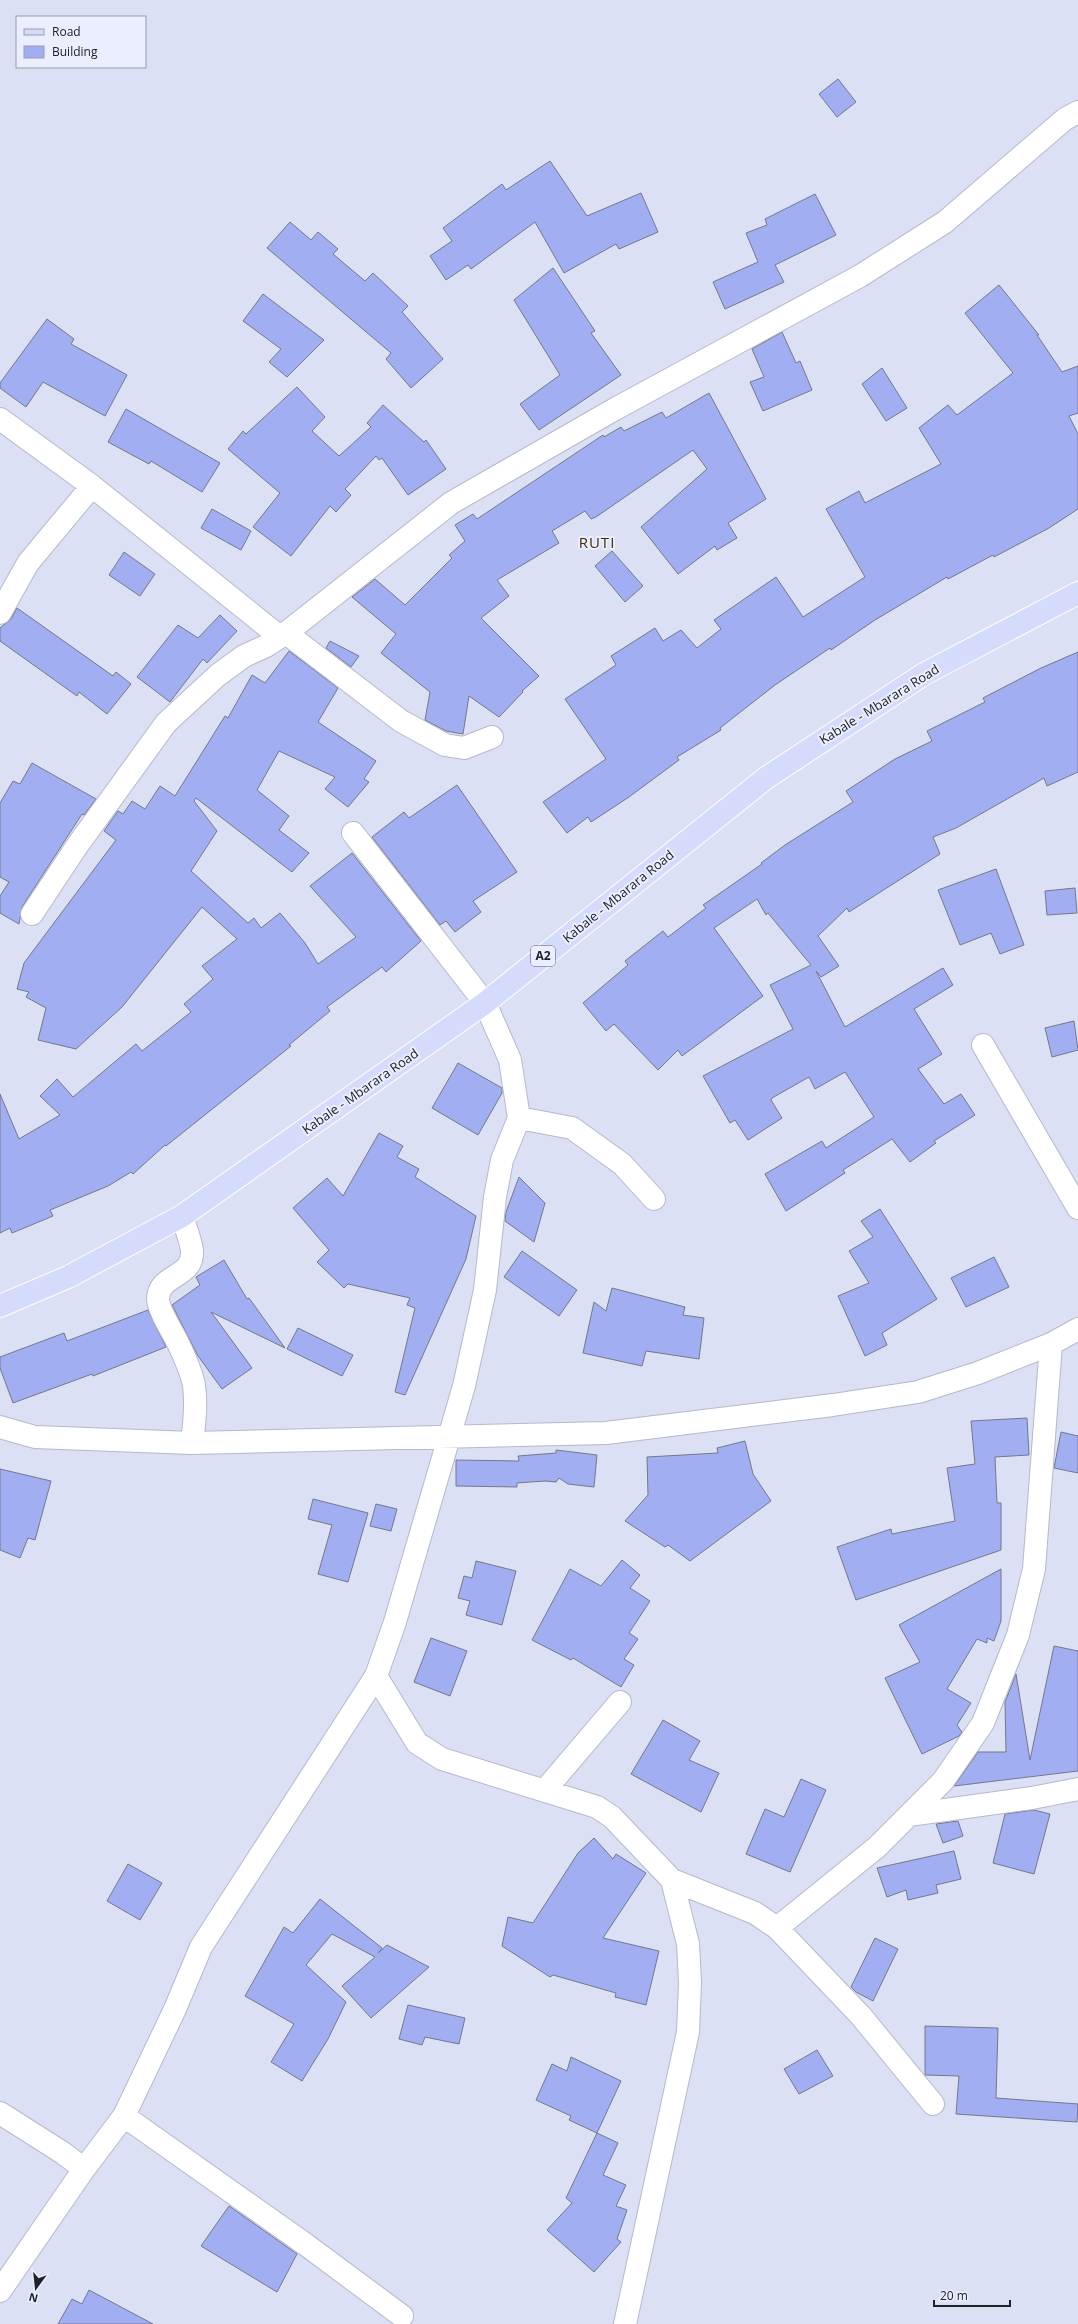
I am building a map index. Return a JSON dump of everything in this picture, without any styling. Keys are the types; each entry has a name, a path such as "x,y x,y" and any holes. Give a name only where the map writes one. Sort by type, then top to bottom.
{"main road":[{"name":"Kabale - Mbarara Road","path":"0,1306 68,1277 182,1216 485,1003 766,778 924,674 1078,593"}],"street":[{"path":"32,914 82,839 166,723 218,675 244,656 283,635 451,503 615,409 860,276 945,222 1065,119 1078,112"},
{"path":"0,419 92,486 283,635 401,722 445,746 464,748 492,737"},
{"path":"0,613 28,563 92,486"},
{"path":"0,2291 84,2169 124,2116 175,2009 201,1947 376,1676 395,1622 448,1436 464,1386 485,1290 495,1197 502,1160 519,1118 510,1060 485,1003 353,833"},
{"path":"983,1045 1078,1208"},
{"path":"519,1118 572,1128 622,1164 654,1199"},
{"path":"182,1216 192,1251 190,1263 183,1272 164,1282 158,1290 158,1301 179,1345 194,1385 195,1415 192,1443"},
{"path":"0,1427 35,1437 192,1443 606,1433 849,1403 918,1392 978,1373 1051,1344 1078,1329"},
{"path":"777,1928 877,1847 944,1781 983,1723 1018,1635 1034,1569 1051,1344"},
{"path":"376,1676 417,1743 442,1759 597,1807 612,1817 672,1880 755,1913 777,1928 860,2016 933,2104"},
{"path":"545,1790 620,1702"},
{"path":"909,1815 1032,1798 1078,1789"},
{"path":"625,2324 688,2032 690,1983 688,1944 672,1880"},
{"path":"0,2113 63,2152 84,2169"},
{"path":"124,2116 305,2244 402,2316"}],"building":[{"path":"838,79 856,102 837,117 819,94"},
{"path":"550,161 587,216 641,193 658,232 619,249 616,244 564,273 535,222 471,269 468,265 446,280 430,256 452,241 443,228 502,184 506,190"},
{"path":"815,194 836,235 775,265 784,282 725,309 713,282 758,262 746,233 767,225 765,219"},
{"path":"290,222 311,240 318,232 338,249 333,254 365,281 373,273 408,306 402,312 443,359 411,388 386,359 391,353 267,248"},
{"path":"553,268 595,331 591,333 621,375 539,430 520,404 560,375 514,300"},
{"path":"999,285 1039,335 1037,335 1062,372 1078,366 1078,413 1069,416 1078,434 1078,509 1049,528 994,557 993,555 948,579 947,577 875,620 831,650 830,648 775,685 720,728 721,730 677,757 679,760 629,797 591,822 588,817 567,833 543,802 606,759 565,699 616,665 611,656 655,628 663,641 681,630 697,648 721,629 714,620 776,577 803,617 865,577 826,509 859,491 865,503 941,464 919,428 948,405 957,415 1013,373 965,313"},
{"path":"263,294 324,340 287,377 269,362 281,349 243,321"},
{"path":"47,319 74,339 71,344 127,375 105,416 43,382 26,407 0,388 0,383"},
{"path":"782,332 796,363 800,361 812,390 763,411 750,382 764,377 752,349"},
{"path":"882,368 907,408 886,421 862,384"},
{"path":"297,387 325,417 312,431 339,456 371,427 367,423 383,405 424,442 426,440 446,469 408,495 382,458 379,460 376,456 345,489 351,495 336,512 330,506 291,556 253,527 280,493 228,449 243,431 246,434"},
{"path":"709,393 766,499 728,523 737,538 717,550 715,546 678,574 641,527 707,469 693,450 596,517 591,519 585,511 552,531 559,543 497,580 509,596 481,618 539,676 522,691 523,692 499,717 469,696 463,734 446,731 425,720 430,692 381,653 396,634 352,597 375,579 405,605 452,558 449,555 465,541 455,525 473,514 477,519 603,435 604,437 621,427 624,431 662,412 666,418"},
{"path":"126,409 220,463 202,492 151,461 149,464 108,442"},
{"path":"212,509 251,531 241,550 201,528"},
{"path":"612,551 643,586 625,602 595,566"},
{"path":"124,552 155,574 140,596 109,575"},
{"path":"17,608 113,676 116,672 131,684 107,714 79,692 77,696 0,641 0,628 11,619"},
{"path":"220,615 237,631 207,663 203,659 170,702 137,677 178,625 198,638"},
{"path":"330,641 359,656 351,667 326,648"},
{"path":"289,651 338,688 318,722 376,761 364,779 369,782 348,807 325,789 335,777 279,751 257,790 289,816 279,830 309,853 292,872 196,798 194,801 217,831 191,871 248,923 254,918 261,928 280,913 305,943 318,964 356,937 310,886 352,853 421,941 386,972 382,967 327,1007 330,1011 289,1045 291,1046 166,1146 165,1145 133,1174 131,1172 108,1186 50,1210 53,1216 12,1233 10,1228 0,1233 0,1094 19,1139 60,1115 40,1096 57,1079 73,1097 136,1044 142,1051 191,1012 184,1004 213,979 202,966 237,939 202,907 122,1007 76,1049 38,1040 46,1008 26,997 29,992 17,989 24,963 116,840 104,831 118,811 123,814 132,801 145,809 160,786 175,796 225,716 228,718 252,675 265,683"},
{"path":"1078,652 1078,772 1047,786 1044,778 956,828 933,837 940,854 849,912 847,908 818,936 839,966 821,977 816,971 845,1027 943,968 953,985 914,1009 942,1054 918,1069 944,1104 961,1094 975,1115 934,1141 936,1143 910,1162 892,1139 843,1170 845,1173 786,1211 765,1174 822,1141 826,1148 874,1117 845,1072 815,1089 809,1077 772,1098 771,1100 782,1118 748,1140 735,1120 730,1123 703,1076 793,1029 770,985 811,965 768,913 766,915 757,899 714,928 763,996 682,1056 678,1050 658,1070 614,1024 606,1031 583,1003 628,965 625,961 663,931 668,937 706,908 703,905 762,864 761,863 785,845 853,802 846,791 895,759 932,741 927,731 985,702 983,698 1041,668"},
{"path":"32,763 96,799 84,815 82,814 22,907 19,924 0,913 0,896 9,882 0,877 0,803 13,781 20,784"},
{"path":"457,785 517,872 473,901 481,912 455,932 446,921 440,925 372,837 404,812 409,818"},
{"path":"996,869 1024,945 1000,954 991,933 960,945 938,890"},
{"path":"1075,888 1077,913 1047,915 1045,891"},
{"path":"1074,1021 1078,1050 1052,1057 1045,1028"},
{"path":"458,1063 502,1088 502,1093 478,1135 432,1108"},
{"path":"379,1133 403,1146 397,1157 419,1169 415,1177 476,1216 466,1259 405,1395 395,1392 415,1308 407,1305 410,1298 348,1284 344,1288 317,1262 329,1250 293,1208 327,1178 343,1196"},
{"path":"519,1177 545,1203 534,1242 505,1221 506,1212"},
{"path":"880,1209 937,1299 882,1333 887,1345 865,1356 838,1296 869,1283 849,1251 873,1237 861,1221"},
{"path":"522,1251 577,1290 559,1316 504,1277"},
{"path":"994,1257 1009,1287 966,1307 951,1278"},
{"path":"224,1260 247,1299 249,1298 285,1348 211,1312 252,1368 222,1389 198,1356 172,1305 200,1285 196,1277"},
{"path":"612,1288 685,1307 683,1315 704,1318 699,1359 646,1351 642,1366 583,1353 594,1302 606,1311"},
{"path":"148,1310 166,1347 93,1376 92,1374 13,1403 0,1368 0,1357 64,1333 67,1341"},
{"path":"298,1328 353,1355 342,1376 287,1349"},
{"path":"1027,1418 1029,1455 995,1457 997,1503 1001,1503 1001,1550 856,1600 837,1547 891,1529 892,1534 955,1521 947,1468 975,1464 971,1421"},
{"path":"1061,1432 1078,1436 1078,1473 1054,1468"},
{"path":"745,1441 753,1474 771,1501 690,1561 668,1545 665,1547 625,1521 648,1495 647,1457 718,1453 717,1448"},
{"path":"556,1450 597,1455 594,1487 568,1484 559,1478 556,1482 545,1481 517,1483 517,1487 456,1486 456,1460 519,1461 518,1456 556,1453"},
{"path":"0,1469 51,1481 35,1540 28,1538 20,1558 0,1550"},
{"path":"313,1499 368,1513 348,1582 318,1574 332,1525 308,1519"},
{"path":"376,1504 397,1509 391,1531 370,1526"},
{"path":"622,1560 640,1575 630,1588 650,1601 629,1633 638,1639 624,1659 634,1665 621,1687 573,1658 571,1660 532,1640 570,1569 601,1586"},
{"path":"476,1561 516,1571 502,1625 466,1615 470,1601 458,1598 464,1576 472,1578"},
{"path":"1001,1569 1001,1621 994,1641 987,1638 987,1643 977,1639 947,1689 971,1703 957,1725 962,1732 959,1736 922,1754 885,1678 920,1662 899,1625"},
{"path":"431,1638 467,1651 450,1696 414,1682"},
{"path":"1054,1646 1078,1651 1078,1771 954,1786 978,1752 1006,1752 1005,1702 1016,1674 1030,1760"},
{"path":"663,1720 700,1741 689,1760 719,1773 701,1812 631,1774"},
{"path":"801,1779 826,1790 790,1872 746,1854 765,1809 784,1817"},
{"path":"1034,1810 1050,1814 1034,1874 993,1863 1005,1814"},
{"path":"958,1821 963,1836 943,1843 936,1824"},
{"path":"594,1838 613,1859 616,1854 646,1873 603,1938 659,1951 646,2005 615,1997 616,1993 553,1975 550,1977 502,1946 508,1917 533,1923 578,1853"},
{"path":"954,1851 961,1879 936,1885 938,1893 908,1900 906,1890 887,1897 877,1868"},
{"path":"128,1864 162,1883 140,1920 107,1901"},
{"path":"320,1899 382,1948 378,1953 387,1945 429,1967 371,2018 342,1986 375,1957 332,1934 306,1965 346,2002 328,2039 302,2081 271,2062 294,2024 245,1996 284,1927 293,1933"},
{"path":"875,1938 898,1949 873,2001 856,1992 851,1987"},
{"path":"408,2005 465,2018 459,2044 425,2037 422,2045 399,2039"},
{"path":"925,2026 998,2028 996,2098 1078,2104 1077,2122 956,2114 959,2076 925,2075"},
{"path":"817,2050 833,2076 799,2094 784,2069"},
{"path":"571,2057 621,2081 597,2133 569,2120 571,2116 536,2100 552,2064 567,2071"},
{"path":"597,2133 618,2143 603,2175 626,2185 616,2206 627,2210 617,2239 621,2242 594,2272 547,2230 572,2203 566,2198"},
{"path":"229,2206 297,2254 277,2292 201,2246"},
{"path":"89,2290 153,2324 58,2324 72,2299 82,2304"}],"district":[{"name":"RUTI","path":"597,543"}]}
